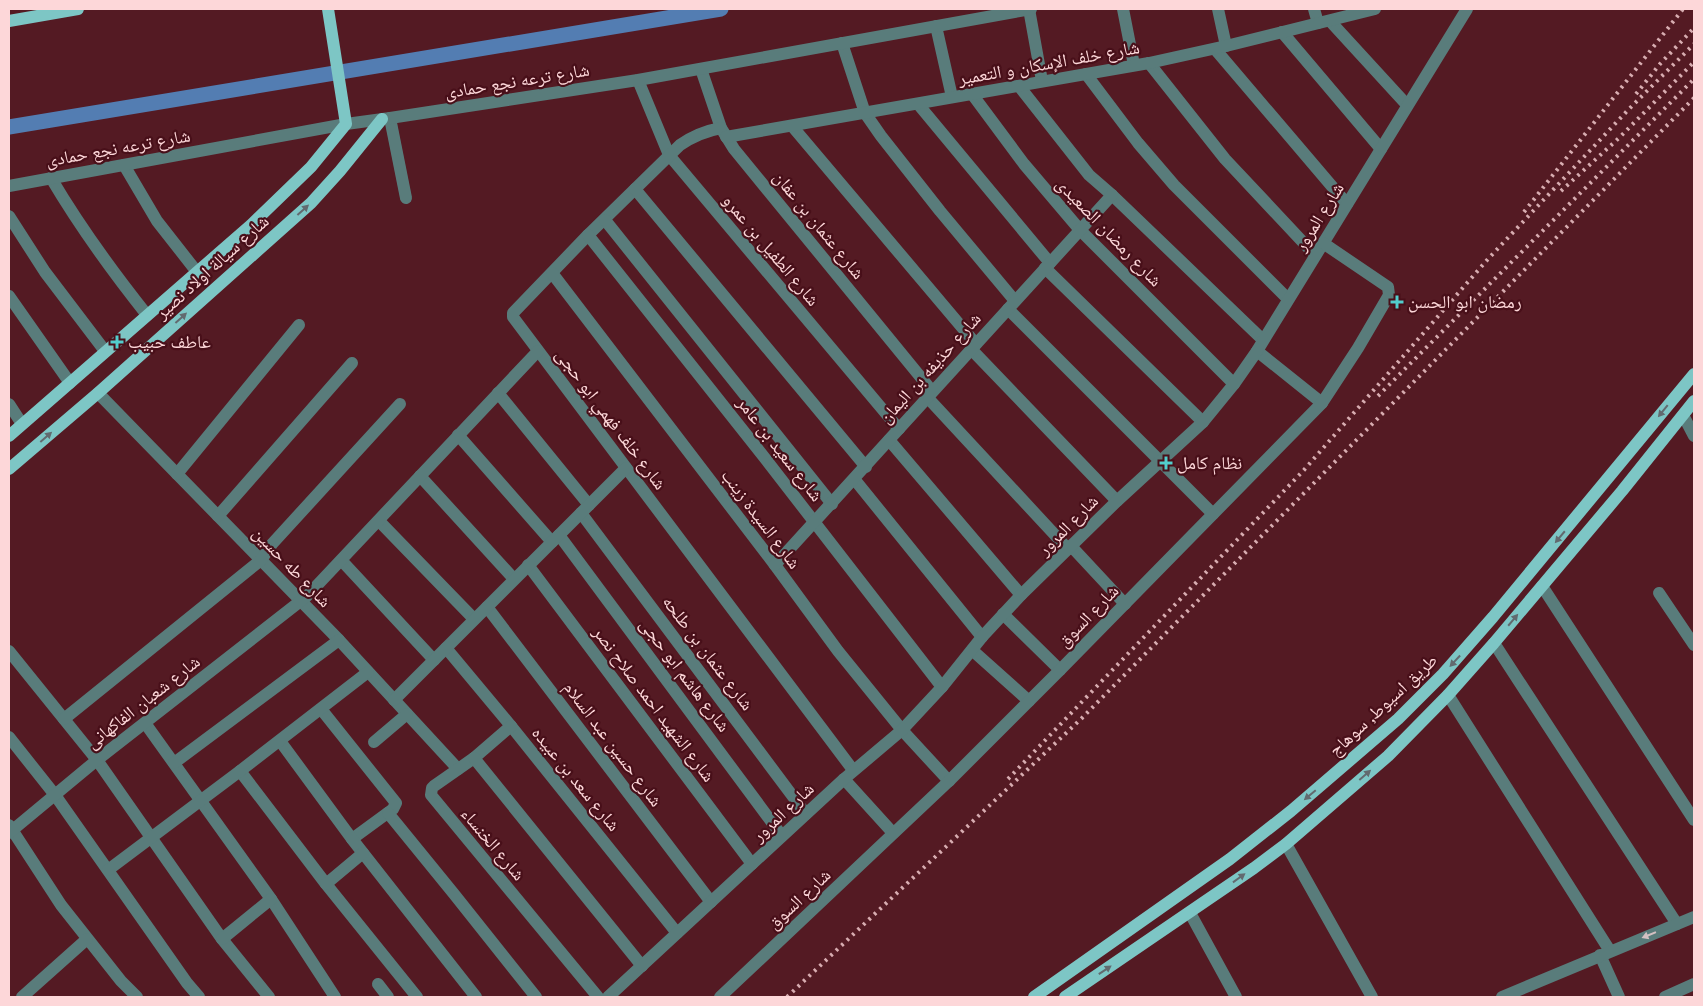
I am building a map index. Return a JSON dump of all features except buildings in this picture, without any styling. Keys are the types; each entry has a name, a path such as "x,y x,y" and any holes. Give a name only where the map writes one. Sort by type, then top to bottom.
{"main road":[{"path":"9,21 78,9"},
{"path":"328,9 346,124"},
{"name":"شارع سيالة اولاد نصير","path":"9,469 98,393 311,203 386,119"},
{"name":"شارع سيالة اولاد نصير","path":"9,436 252,225 292,187 346,124"},
{"name":"طريق اسيوط, سوهاج","path":"1034,997 1192,887 1291,811 1379,737 1443,674 1493,617 1694,374"},
{"name":"طريق اسيوط, سوهاج","path":"1065,997 1190,913 1286,844 1388,756 1448,695 1494,643 1694,401"},
{"path":"1576,517 1590,529"},
{"path":"1329,780 1327,786 1330,791 1336,794 1343,794"},
{"path":"1291,811 1297,811 1302,815 1305,827"}],"street":[{"path":"1030,9 1042,81"},
{"name":"شارع ترعه نجع حمادى","path":"9,186 346,124 638,80 1030,9"},
{"path":"1123,9 1134,65"},
{"path":"1218,9 1220,48 1347,204"},
{"path":"1314,9 1324,22 1407,105"},
{"name":"شارع خلف الإسكان و التعمير","path":"724,133 792,126 1149,63 1220,48 1374,9"},
{"name":"شارع المرور","path":"608,997 806,814 902,730 942,687 1003,614 1117,501 1203,422 1234,384 1260,345 1467,9"},
{"path":"936,26 952,97"},
{"path":"1282,32 1380,149"},
{"path":"842,43 865,112 899,161 1011,305 1213,514"},
{"path":"1149,63 1225,159 1315,255"},
{"name":"شارع عثمان بن عفان","path":"701,69 724,133 930,394 1070,548 1125,604"},
{"path":"1086,74 1138,143 1174,186 1288,299"},
{"name":"شارع الطفيل بن عمرو","path":"638,80 669,155 899,429"},
{"path":"1019,86 1089,175 1112,195 1260,345 1322,403"},
{"name":"شارع رمضان الصعيدى","path":"972,94 1024,164 1080,230 1234,384"},
{"path":"918,104 1047,265 1203,422"},
{"path":"386,119 406,198"},
{"path":"792,126 973,347 1117,501"},
{"name":"شارع خلف فهمي ابو حجى","path":"724,133 706,131 680,145 588,235 512,316 626,468 893,833"},
{"path":"124,165 157,220 197,272"},
{"path":"51,178 73,216 96,249 147,315"},
{"path":"635,189 866,467"},
{"name":"شارع حذيفه بن اليمان","path":"775,565 855,480 930,394 1112,195"},
{"path":"9,216 45,272 105,352"},
{"path":"605,220 832,504"},
{"name":"شارع سعيد بن عامر","path":"588,235 942,687"},
{"name":"شارع السوق","path":"720,997 949,781 1322,403 1358,348 1389,295 1388,287 1323,243"},
{"name":"شارع السيدة زينب","path":"552,273 775,565 838,651 902,730 949,781"},
{"path":"9,296 70,383"},
{"path":"176,474 299,325"},
{"name":"شارع شعبان الفاكهانى","path":"10,829 301,601 342,561 538,351"},
{"path":"218,516 352,363"},
{"name":"شارع طه حسين","path":"98,393 339,640 458,769"},
{"name":"شارع عثمان بن طلحه","path":"498,393 585,509 806,814"},
{"path":"9,404 22,424"},
{"path":"64,719 261,560 272,544 400,404"},
{"path":"1683,415 1694,436"},
{"name":"شارع هاشم ابو حجى","path":"458,435 555,538 782,836"},
{"path":"890,440 1021,596"},
{"path":"394,700 626,468"},
{"path":"420,476 514,579"},
{"path":"855,480 982,637"},
{"path":"379,521 474,619"},
{"path":"342,561 434,660"},
{"name":"شارع الشهيد احمد صلاح نصر","path":"528,566 752,864"},
{"path":"1542,586 1694,820"},
{"path":"1659,593 1694,646"},
{"name":"شارع حسين عبد السلام","path":"487,607 711,902"},
{"path":"1003,614 1060,670"},
{"path":"174,763 339,640"},
{"path":"1494,643 1677,924"},
{"name":"شارع سعد بن عبيده","path":"446,648 677,933"},
{"path":"972,650 1029,701"},
{"path":"9,651 97,760 222,939 270,997"},
{"path":"108,870 280,741 368,672"},
{"path":"1448,695 1605,953 1619,997"},
{"path":"321,709 394,799 396,806 352,839"},
{"path":"374,742 407,714"},
{"path":"145,724 202,800 271,899 335,997"},
{"name":"شارع الخنساء","path":"511,726 474,758 432,788 431,795 598,997"},
{"path":"9,737 55,795 187,983 199,997"},
{"path":"280,741 352,839 476,997"},
{"path":"474,758 642,966"},
{"path":"240,771 326,884 417,997"},
{"path":"388,813 536,997"},
{"path":"10,829 41,876 87,939 121,981 137,997"},
{"path":"1286,844 1372,997"},
{"path":"326,884 363,853"},
{"path":"222,939 271,899"},
{"path":"1190,913 1236,997"},
{"path":"1502,997 1694,917"},
{"path":"22,997 87,939"},
{"path":"378,984 388,997"},
{"path":"1665,997 1684,994 1694,984"}],"waterway":[{"path":"9,127 721,9"}],"railway":[{"path":"1524,212 1683,9"},
{"path":"1636,94 1660,64 1694,28"},
{"path":"1008,779 1304,470 1488,259 1629,109 1694,44"},
{"path":"1561,191 1620,137 1694,62"},
{"path":"1378,396 1694,79"},
{"path":"787,997 1082,718 1694,98"}],"place":[{"name":"رمضان ابو الحسن","path":"1397,302"},
{"name":"عاطف حبيب","path":"117,342"},
{"name":"نظام كامل","path":"1166,463"}]}
